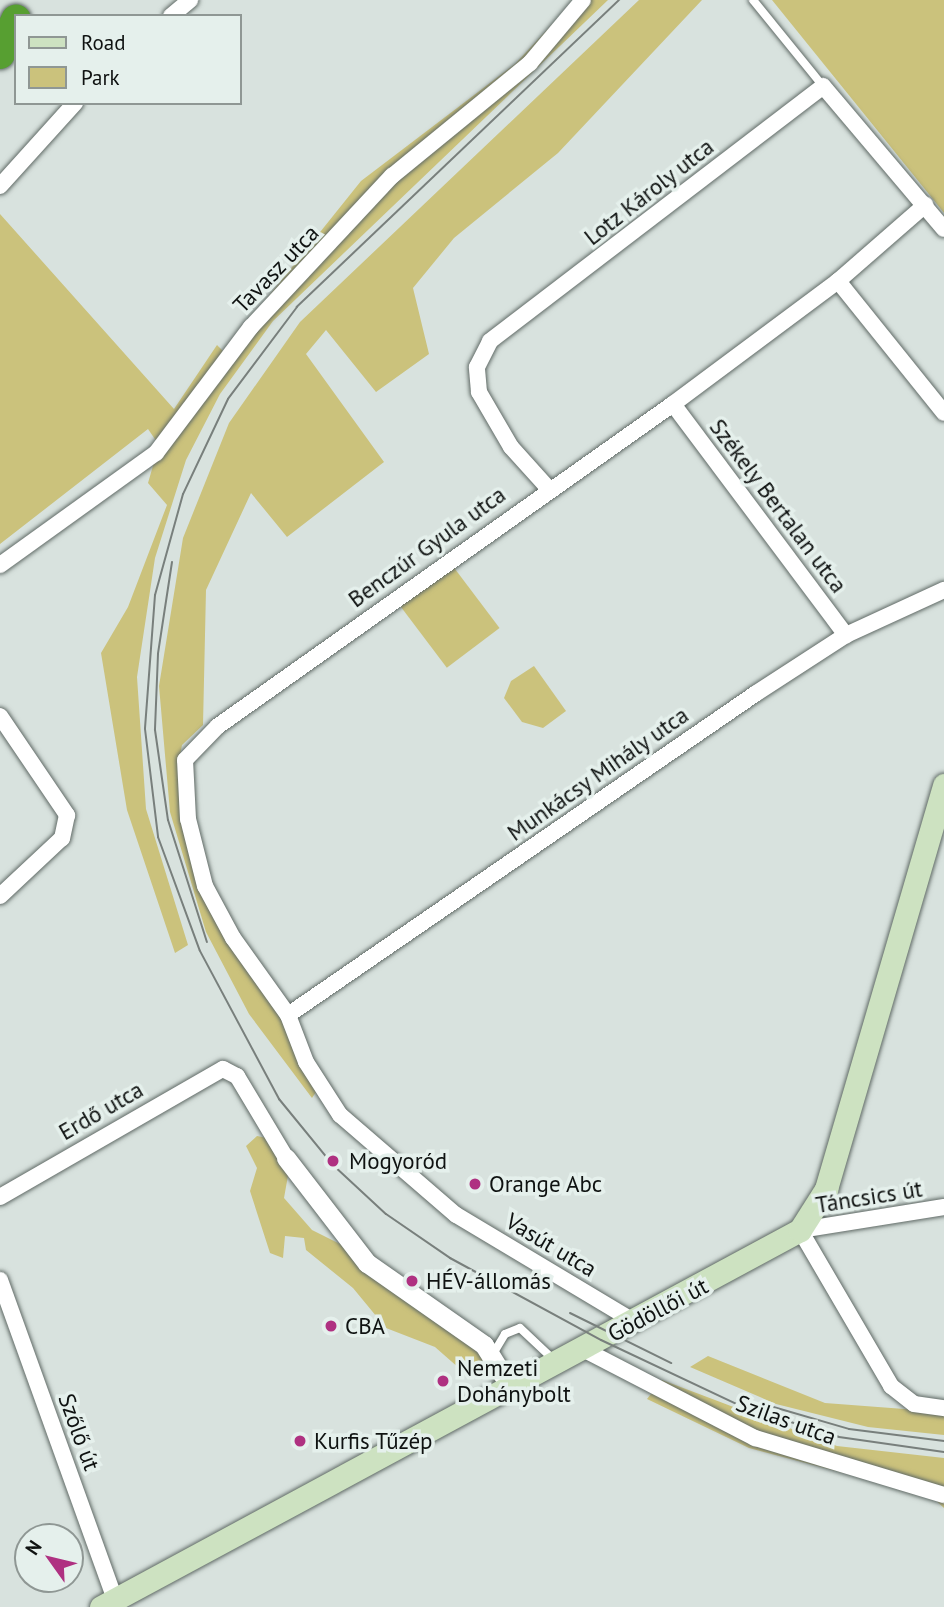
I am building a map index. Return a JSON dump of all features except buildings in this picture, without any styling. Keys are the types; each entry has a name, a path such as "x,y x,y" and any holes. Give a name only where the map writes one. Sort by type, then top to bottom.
{"highway":[{"path":"0,54 14,24"}],"main road":[{"name":"Gödöllői út","path":"108,1603 635,1322 800,1230 826,1189 944,785"}],"street":[{"path":"173,14 190,0"},
{"name":"Tavasz utca","path":"0,565 156,453 251,327 392,176 530,63 583,0"},
{"path":"823,86 944,229"},
{"name":"Lotz Károly utca","path":"548,488 511,447 480,392 477,367 491,341 823,86"},
{"path":"0,186 73,105"},
{"name":"Benczúr Gyula utca","path":"288,1015 233,938 205,886 188,819 189,751 548,488 673,404 838,281 925,205"},
{"path":"838,281 944,413"},
{"name":"Székely Bertalan utca","path":"673,404 846,635"},
{"name":"Munkácsy Mihály utca","path":"288,1015 846,635 944,590"},
{"path":"0,716 67,815 62,838 0,896"},
{"name":"Vasút utca","path":"288,1015 318,1084 363,1139 456,1215 635,1322"},
{"name":"Erdő utca","path":"0,1197 227,1070 286,1158"},
{"path":"286,1158 367,1264 492,1355 511,1388"},
{"name":"Táncsics út","path":"800,1230 944,1207"},
{"path":"800,1230 891,1386 914,1404 944,1408"},
{"name":"Szőlő út","path":"0,1280 108,1603"},
{"name":"Szilas utca","path":"583,1349 755,1438 944,1495"}],"lane":[{"path":"753,0 823,86"},
{"path":"492,1355 505,1334 520,1328 556,1363"}],"green space":[{"path":"575,0 608,0 273,321 220,394 186,460 155,558 137,677 146,809 188,945 175,953 127,810 101,653 128,607 167,505 148,483 159,445 148,429 0,544 0,214 174,409 217,345 224,352 361,181 515,64"},
{"path":"639,0 702,0 558,153 454,238 413,288 429,354 376,392 326,330 306,354 384,462 287,537 251,493 206,590 203,725 182,745 178,765 192,856 285,1025 316,1092 312,1098 249,1014 206,932 170,812 159,686 183,538 229,423 300,322"},
{"path":"772,0 944,0 944,213 932,198"},
{"path":"452,565 500,628 447,668 399,605"},
{"path":"534,666 566,711 543,728 522,722 504,698 511,681"},
{"path":"257,1136 272,1139 289,1170 284,1198 312,1230 344,1246 474,1347 491,1371 486,1377 468,1376 435,1347 386,1328 353,1288 306,1250 304,1238 285,1236 283,1258 270,1253 250,1191 257,1168 246,1146"},
{"path":"708,1356 825,1403 944,1412 944,1435 868,1427 776,1404 690,1367"},
{"path":"662,1380 837,1446 944,1458 944,1508 931,1496 749,1448 647,1399"}],"tram line":[{"path":"619,0 297,307 228,399 183,494 155,595 145,729 158,837 200,951 279,1099 333,1165 386,1214 450,1258 601,1340 745,1408 839,1437 944,1452"},
{"path":"172,562 158,654 155,730 168,820 207,942"},
{"path":"570,1313 671,1363"},
{"path":"770,1406 849,1429 944,1441"}],"place":[{"name":"Mogyoród","path":"333,1161"},
{"name":"Orange Abc","path":"475,1184"},
{"name":"HÉV-állomás","path":"412,1281"},
{"name":"CBA","path":"331,1326"},
{"name":"Nemzeti Dohánybolt","path":"443,1381"},
{"name":"Kurfis Tűzép","path":"300,1441"}]}
